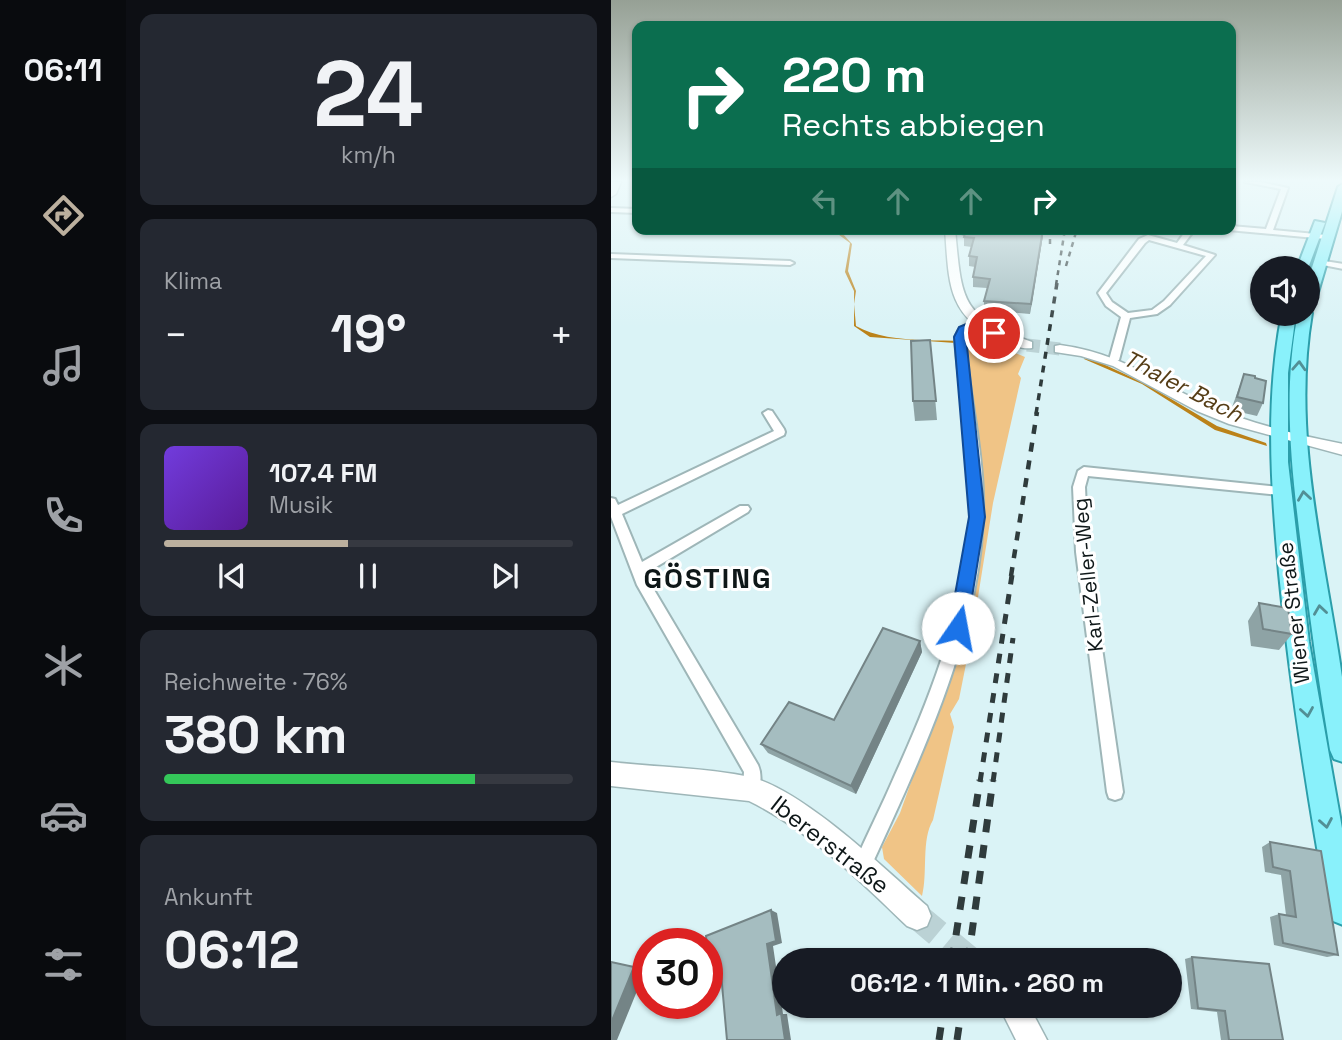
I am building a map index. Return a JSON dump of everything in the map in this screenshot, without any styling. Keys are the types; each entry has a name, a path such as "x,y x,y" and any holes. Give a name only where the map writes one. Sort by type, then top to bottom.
{"main road":[{"path":"1320,265 1321,231"},
{"path":"1309,256 1322,231"},
{"path":"951,235 960,306 980,326 1027,345"},
{"name":"Wiener Straße","path":"1287,326 1281,362 1278,433 1280,491 1301,673 1342,911"},
{"name":"Wiener Straße","path":"1303,326 1296,438 1333,649 1342,750"},
{"path":"1060,349 1086,351 1114,360 1202,408 1278,433 1342,450"},
{"name":"Ibererstraße","path":"611,774 751,789 773,798 862,867 917,916"},
{"path":"1020,1018 1032,1040"}],"street":[{"path":"1274,231 1320,236"},
{"path":"1180,244 1187,235"},
{"path":"1148,237 1180,244 1211,255 1167,303 1154,312 1126,316 1109,304 1102,293 1129,256 1148,237"},
{"path":"611,256 790,263"},
{"path":"1321,262 1342,267"},
{"path":"1114,360 1126,316"},
{"path":"862,867 942,678 958,628 977,517 976,484 960,340 963,330 980,326"},
{"path":"751,789 752,771 638,571 613,507 780,432 768,413"},
{"name":"Karl-Zeller-Weg","path":"1116,792 1082,552 1079,487 1084,471 1280,491"},
{"path":"638,571 743,509"}],"shaded area":[{"path":"839,235 844,235 852,244 848,271 856,291 854,304 854,291 845,272 850,243"},
{"path":"854,304 856,326 871,333 905,339 981,341 998,343 998,346 870,337 854,326"},
{"path":"966,341 998,346 1025,357 1018,374 1021,378 993,503 978,597 971,615 974,624 959,699 950,714 954,727 927,837 922,896 884,859 882,847 900,813 960,645 981,552 983,479"},
{"name":"Thaler Bach","path":"1086,356 1144,383 1217,426 1266,443 1267,446 1215,430 1142,384 1084,359"}],"building":[{"path":"1042,235 1031,304 984,301 990,279 973,277 977,257 969,256 974,238 964,237"},
{"path":"930,340 936,401 913,401 911,341"},
{"path":"1244,374 1266,381 1263,403 1237,397"},
{"path":"1259,603 1288,608 1292,634 1263,629"},
{"path":"883,628 920,641 851,786 761,744 789,702 834,720"},
{"path":"1270,842 1321,851 1338,955 1283,943 1279,914 1296,917 1290,871 1273,867"},
{"path":"771,910 776,941 767,944 772,980 772,1018 782,1018 785,1040 727,1040 723,995 723,929"},
{"path":"1192,957 1269,964 1283,1040 1229,1040 1225,1011 1198,1008"},
{"path":"611,962 632,967 632,972 611,1023"}],"tunnel":[{"path":"1027,345 1060,349"},
{"path":"917,916 955,948"}],"railway":[{"path":"1050,235 1050,245"},
{"path":"1056,285 1064,235"},
{"path":"1066,266 1075,235"},
{"path":"1036,414 1057,283"},
{"path":"1011,576 1037,412"},
{"path":"980,782 1012,575"},
{"path":"993,782 1013,638"},
{"path":"954,948 980,780"},
{"path":"970,948 993,780"},
{"path":"939,1040 942,1018"},
{"path":"957,1040 960,1018"}],"district":[{"name":"GÖSTING","path":"708,578"}],"route":[{"path":"958,628 977,517 976,484 960,337 963,330 976,323 994,333"}]}
